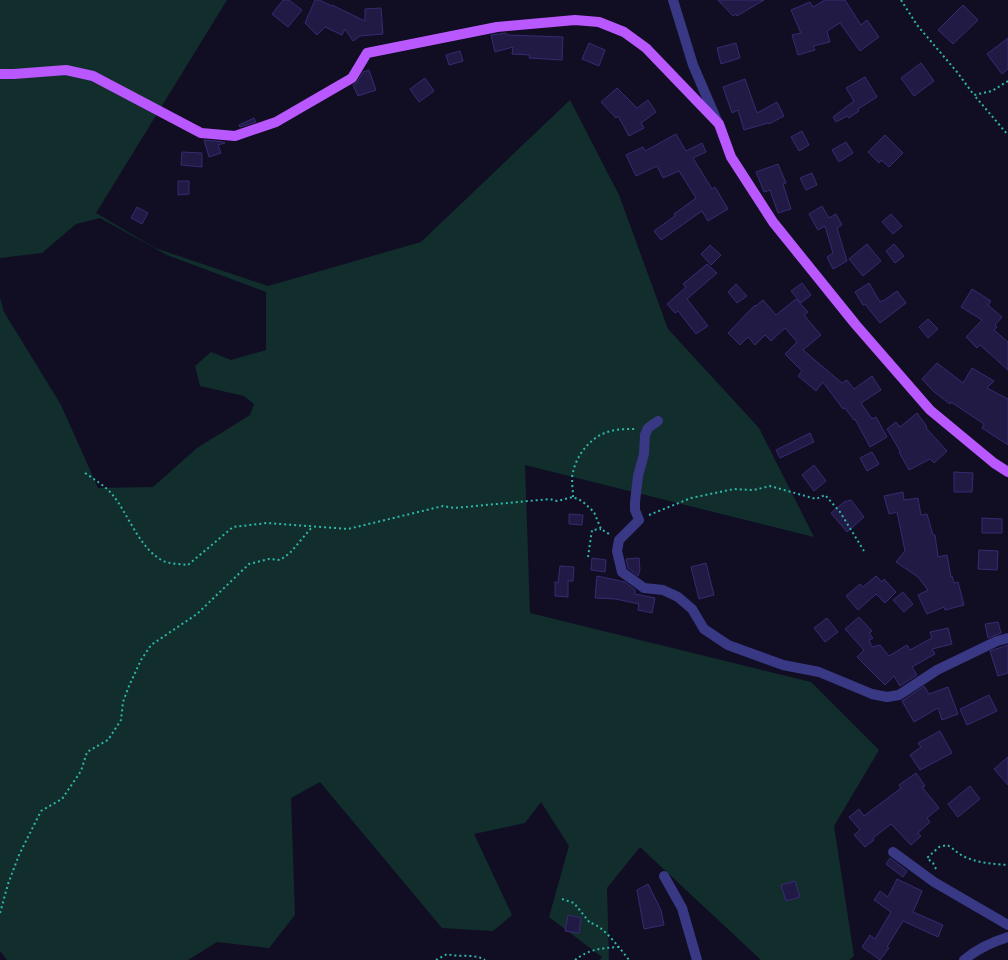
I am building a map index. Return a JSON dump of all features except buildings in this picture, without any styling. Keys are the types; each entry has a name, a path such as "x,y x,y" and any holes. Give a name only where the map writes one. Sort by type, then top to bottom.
{"main road":[{"path":"0,74 66,70 93,76 201,133 235,136 276,122 352,78 367,53 497,27 575,20 599,22 624,32 646,48 719,124 731,157 773,222 856,325 930,410 994,463 1008,472"}],"street":[{"path":"673,0 693,65 719,124"},
{"path":"658,421 648,428 645,435 644,454 638,476 635,502 635,510 639,520 619,540 617,552 622,572 644,588 663,590 678,597 692,609 704,630 728,645 783,665 820,672 872,694 888,697 899,694 937,670 997,641 1008,638"},
{"path":"893,852 934,882 966,899 992,917 1008,925"},
{"path":"664,876 682,908 697,960"},
{"path":"964,960 990,943 1008,937"}],"path":[{"path":"901,0 917,25 1008,136"},
{"path":"974,95 992,91 1008,81"},
{"path":"573,497 572,472 580,453 590,443 601,434 611,431 648,428"},
{"path":"85,473 100,483 112,494 141,539 155,554 166,562 188,565 233,527 267,523 348,529 443,506 454,508 550,498 557,501 573,497 582,501 594,512 601,529 619,540"},
{"path":"639,520 691,498 734,489 754,490 770,486 816,499 825,495 840,512 864,551"},
{"path":"0,913 8,884 19,855 40,811 62,799 81,771 87,752 108,740 113,733 121,720 123,702 140,660 151,645 197,614 249,564 269,559 280,560 290,553 312,527"},
{"path":"588,557 592,530 601,529"},
{"path":"934,882 938,873 933,863 927,858 939,848 947,845 954,848 962,856 973,860 1008,865"},
{"path":"562,899 574,903 590,922 594,923 619,947 629,960"},
{"path":"575,960 581,955 598,948 619,947"},
{"path":"436,960 447,954 466,957 473,955 485,960"}],"green space":[{"path":"0,0 227,0 96,213 155,248 268,286 421,242 570,100 619,195 668,329 759,428 814,537 525,465 530,613 811,682 879,750 834,826 854,956 849,960 761,960 640,847 607,888 609,960 600,960 602,957 549,917 569,846 541,802 525,823 474,834 512,915 493,931 442,928 320,782 291,798 295,915 269,948 217,942 188,960 7,960 0,951 0,298 4,312 61,405 98,488 153,487 197,448 250,415 254,404 244,396 200,386 195,366 211,352 231,360 266,350 266,292 167,255 100,218 76,224 42,253 0,258"}]}
